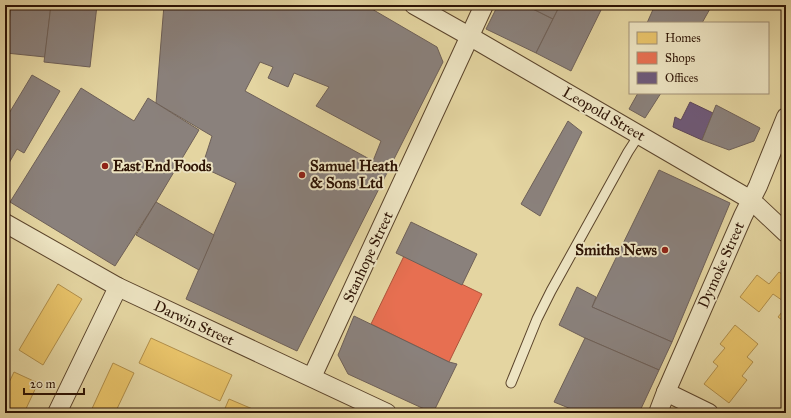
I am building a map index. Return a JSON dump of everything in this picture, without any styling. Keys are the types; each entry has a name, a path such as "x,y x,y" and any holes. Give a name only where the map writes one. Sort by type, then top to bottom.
{"street":[{"name":"Leopold Street","path":"414,5 470,36 751,200 786,233"},
{"name":"Stanhope Street","path":"312,377 484,5"},
{"name":"Dymoke Street","path":"658,413 743,216 758,186 786,117"},
{"name":"Darwin Street","path":"5,223 118,287 387,413"},
{"path":"57,413 118,287"},
{"path":"666,392 709,413"}],"lane":[{"path":"511,383 537,319 551,291 628,152 639,135"}],"building: Homes":[{"path":"779,272 786,277 786,303 773,294 759,312 740,297 757,275 769,284"},
{"path":"58,284 82,299 43,365 19,350"},
{"path":"786,307 786,323 778,317"},
{"path":"735,325 758,344 747,357 753,362 742,376 747,380 729,403 704,384 718,366 713,362 725,348 720,344"},
{"path":"151,338 232,375 220,401 139,363"},
{"path":"113,363 134,373 115,413 90,413"},
{"path":"14,372 38,383 24,413 5,413 5,391"},
{"path":"229,399 255,410 254,413 223,413"}],"building: Shops":[{"path":"404,256 482,294 449,362 371,324"}],"building: Offices":[{"path":"690,102 713,113 702,140 673,127 675,117 681,120"}],"building: Industry":[{"path":"5,5 11,5 6,53 5,53"},
{"path":"11,5 51,5 45,57 6,53"},
{"path":"51,5 97,5 90,67 44,62"},
{"name":"Samuel Heath & Sons Ltd","path":"164,5 365,5 437,47 443,62 297,351 186,299 236,183 202,167 212,136 156,103","holes":["260,62 273,67 268,78 288,87 294,73 329,87 316,106 381,141 373,161 245,91"]},
{"path":"498,5 525,5 553,19 536,53 486,29"},
{"path":"525,5 560,5 553,19"},
{"path":"560,5 595,5 602,8 571,71 536,53"},
{"path":"655,5 707,5 711,7 703,22 647,22"},
{"path":"32,75 60,91 24,153 17,149 5,170 5,120"},
{"name":"East End Foods","path":"81,88 134,121 148,98 199,130 156,202 115,266 10,202"},
{"path":"637,94 660,94 645,118 629,109"},
{"path":"716,105 760,128 754,141 729,150 702,140"},
{"path":"568,121 582,132 540,216 521,204"},
{"name":"Smiths News","path":"659,170 730,203 672,342 592,307"},
{"path":"156,202 214,235 199,270 136,235"},
{"path":"411,222 477,254 462,285 396,253"},
{"path":"577,287 596,297 592,307 672,342 659,370 559,325"},
{"path":"354,316 449,362 457,364 433,413 348,374 338,355"},
{"path":"585,338 659,370 639,413 581,413 554,402"}],"place":[{"name":"East End Foods","path":"105,166"},
{"name":"Samuel Heath & Sons Ltd","path":"302,175"},
{"name":"Smiths News","path":"665,250"}]}
